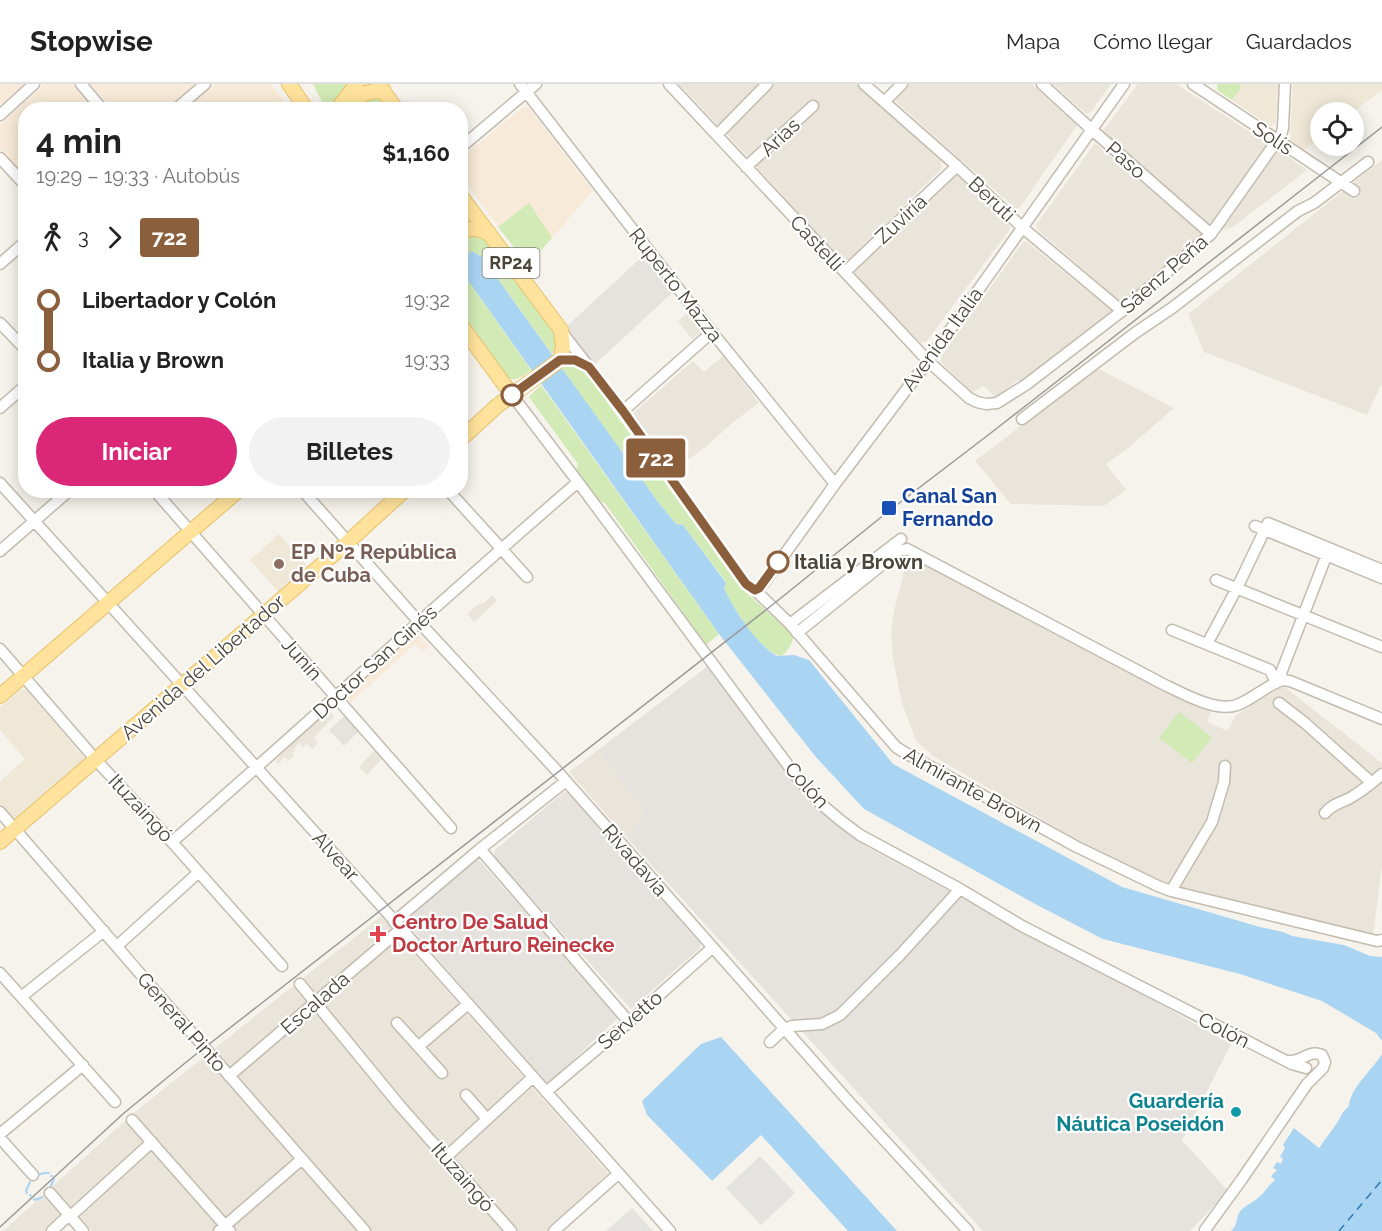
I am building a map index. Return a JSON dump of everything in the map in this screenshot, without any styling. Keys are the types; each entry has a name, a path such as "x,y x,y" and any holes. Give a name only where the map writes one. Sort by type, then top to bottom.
{"main road":[{"path":"289,84 301,102"},
{"path":"342,102 357,84"},
{"path":"349,102 381,87 391,102"},
{"name":"Almirante Brown","path":"468,205 561,330"},
{"name":"RP24","path":"468,230 477,229 489,233"},
{"path":"468,433 497,406 560,360 563,347 561,330"},
{"name":"Colón","path":"468,335 512,395"},
{"path":"0,696 230,498"},
{"name":"Avenida del Libertador","path":"0,842 183,686 396,498"}],"street":[{"path":"0,114 34,84"},
{"path":"81,84 97,102"},
{"path":"184,102 204,84"},
{"path":"468,140 523,88 536,84"},
{"name":"Castelli","path":"669,84 928,361 969,398"},
{"path":"717,135 767,84"},
{"name":"Beruti","path":"864,84 1023,228 1122,311"},
{"path":"884,102 902,84"},
{"name":"Paso","path":"1042,84 1211,234"},
{"name":"Avenida Italia","path":"755,590 764,583 928,361 1124,84"},
{"name":"Solís","path":"1193,84 1209,89 1277,140 1354,191"},
{"path":"1277,140 1283,128 1285,84"},
{"name":"Ruperto Mazza","path":"523,88 712,332 835,484"},
{"name":"Arias","path":"746,167 813,106"},
{"name":"Sáenz Peña","path":"969,398 986,404 997,403 1027,384 1122,311 1211,234 1277,140"},
{"path":"0,158 18,177"},
{"path":"1022,419 1298,211 1314,202 1368,162"},
{"name":"Zuviría","path":"845,272 957,166"},
{"path":"0,264 18,249"},
{"path":"0,323 18,342"},
{"name":"Almirante Brown","path":"561,330 623,411 746,584 793,628 896,747 1077,847 1158,886 1380,940"},
{"path":"623,411 712,332"},
{"path":"560,360 575,360 589,367"},
{"path":"0,408 18,392"},
{"name":"Colón","path":"512,395 796,776 820,803 840,820 860,835 960,889 1022,926 1292,1064 1310,1066 1307,1084 1204,1230"},
{"name":"Doctor San Ginés","path":"172,842 578,482"},
{"name":"Alvear","path":"0,483 670,1231"},
{"path":"0,551 61,498"},
{"name":"Junín","path":"161,498 451,828"},
{"name":"Rivadavia","path":"309,498 419,622 566,781 850,1103 968,1231"},
{"path":"455,498 527,578"},
{"path":"1207,644 1237,588 1260,528 1382,570"},
{"path":"793,628 901,539"},
{"path":"793,628 899,551 907,549 1161,683 1218,707 1278,678 1292,674 1382,712"},
{"path":"1328,552 1382,578"},
{"path":"1278,678 1328,552"},
{"path":"1216,580 1382,647"},
{"path":"1172,630 1270,670 1278,678 1382,718"},
{"name":"Ituzaingó","path":"0,649 96,760 282,966"},
{"path":"1279,703 1372,783"},
{"path":"1171,891 1212,822 1224,782 1225,766"},
{"path":"1325,813 1330,807 1347,800 1382,774"},
{"name":"Escalada","path":"229,1076 315,1003 480,849 566,781"},
{"name":"General Pinto","path":"0,812 365,1231"},
{"path":"480,849 629,1022"},
{"path":"117,946 199,872"},
{"path":"770,1042 784,1029 792,1026 822,1024 840,1015 900,955 960,889"},
{"path":"21,997 104,931"},
{"name":"Servetto","path":"546,1092 712,948"},
{"path":"0,973 4,986 21,997 116,1102"},
{"name":"Ituzaingó","path":"300,984 401,1107 511,1231"},
{"path":"418,1046 468,1004"},
{"path":"397,1023 442,1073"},
{"path":"33,1175 0,1136 82,1065"},
{"path":"446,1157 533,1077"},
{"path":"466,1095 487,1119"},
{"path":"132,1120 225,1229 302,1159"},
{"path":"74,1225 74,1213 152,1142"},
{"path":"554,1231 618,1174"},
{"path":"50,1193 74,1225"},
{"path":"52,1231 74,1225"}],"shaded area":[{"path":"0,84 24,84 0,105"},
{"path":"45,84 72,84 88,102 25,102"},
{"path":"90,84 194,84 174,102 107,102"},
{"path":"216,84 271,84 285,102 194,102"},
{"path":"679,84 758,84 723,124 717,124"},
{"path":"767,84 856,84 941,161 941,169 849,260 842,261 724,131"},
{"path":"909,84 1032,84 1078,124 1020,207 1016,209 895,101"},
{"path":"1053,84 1111,84 1090,113 1085,113"},
{"path":"1138,84 1176,84 1268,144 1210,225 1102,132"},
{"path":"1240,84 1278,84 1276,123 1270,126 1232,100 1240,89"},
{"path":"1293,84 1382,84 1382,90 1364,104 1310,102 1310,146 1304,150 1290,139"},
{"path":"528,107 593,191 528,265 468,186 468,152 522,108"},
{"path":"18,108 18,168 0,148 0,124"},
{"path":"1095,143 1204,236 1122,303 1037,229 1036,225"},
{"path":"1277,149 1307,170 1233,227 1218,231"},
{"path":"1382,160 1382,383 1367,415 1204,352 1188,314"},
{"path":"954,171 1008,219 1010,229 926,342 921,343 853,273 854,267"},
{"path":"1023,242 1027,242 1112,311 1112,315 1024,383 1017,380 996,398 984,386 972,393 941,362 941,357"},
{"path":"643,256 672,293 594,365 565,328"},
{"path":"687,313 701,332 692,339 678,321"},
{"path":"723,356 759,403 675,470 631,415 693,361 704,372"},
{"path":"1097,368 1174,408 1106,464 1126,490 1104,506 1011,504 975,461"},
{"name":"EP Nº2 República de Cuba","path":"279,534 309,568 280,594 250,560"},
{"path":"909,552 1211,711 1207,721 1227,731 1236,715 1283,686 1382,763 1382,865 1373,936 1184,889 1114,861 933,756 916,741 902,703 893,659 891,632 894,611"},
{"path":"492,595 497,601 474,622 467,614"},
{"path":"416,632 429,646 423,652 415,644 351,702 345,695"},
{"path":"708,666 811,802 835,824 867,847 1231,1044 1182,1140 1228,1191 1190,1231 983,1231 627,838 646,812 598,750"},
{"path":"22,689 26,689 87,761 14,824 0,808 0,781 25,759 0,730 0,707"},
{"path":"327,709 334,716 314,738 318,743 312,749 307,744 303,747 299,743 292,754 294,756 288,761 285,757 278,764 275,761"},
{"path":"344,716 359,731 344,746 329,730"},
{"path":"598,750 647,812 627,838 569,772"},
{"path":"374,751 382,759 367,775 359,767"},
{"path":"564,792 569,793 700,943 700,948 631,1009 494,857 495,850"},
{"path":"478,859 619,1017 547,1084 404,920"},
{"path":"381,916 608,1173 548,1231 92,1231 71,1208 46,1231 3,1231 136,1111"},
{"path":"760,1156 795,1193 761,1225 726,1188"},
{"path":"632,1208 653,1231 606,1231"}],"green space":[{"path":"313,84 347,84 334,102 322,102"},
{"path":"1217,84 1240,84 1240,89 1232,100 1217,90"},
{"path":"370,97 378,97 382,102 363,102"},
{"path":"529,203 552,238 528,265 498,227"},
{"path":"468,234 474,234 483,238 555,335 557,343 552,354 482,257 472,251 468,254"},
{"path":"468,281 531,370 515,379 509,378 468,322"},
{"path":"572,365 578,366 586,373 741,588 793,635 791,644 782,656 774,654 765,647 740,617 724,588 726,582 683,525 676,524 658,502 562,369"},
{"path":"541,385 719,634 706,645 605,503 595,499 576,472 578,464 529,397"},
{"path":"1179,712 1212,737 1192,763 1159,738"}],"water":[{"path":"472,251 482,257 658,502 676,524 683,525 726,583 724,588 728,596 739,616 754,635 777,656 794,655 809,660 893,764 1122,887 1292,936 1344,945 1370,956 1382,957 1382,1041 1376,1033 1322,1001 1240,974 1103,939 864,809 815,756 719,634 468,280 468,254"},
{"path":"721,1037 897,1231 848,1231 761,1135 712,1181 647,1115 642,1101 701,1044"},
{"path":"1382,1054 1382,1231 1231,1231 1241,1210 1256,1200 1275,1180 1271,1176 1277,1170 1273,1168 1277,1162 1281,1164 1283,1158 1280,1157 1285,1148 1283,1145 1294,1128 1319,1148 1349,1106 1353,1092"}],"waterway":[{"path":"38,1175 49,1173"},
{"path":"51,1186 54,1179"},
{"path":"27,1193 30,1182"},
{"path":"34,1199 42,1197"}],"ferry route":[{"path":"1339,1231 1382,1180"}],"tram line":[{"path":"0,1227 124,1113 190,1059 1382,127"}],"bus line":[{"name":"722","path":"512,395 560,360 575,360 589,367 746,584 755,590 759,588 778,562"}],"place":[{"name":"Canal San Fernando","path":"889,508"},
{"name":"Italia y Brown","path":"778,562"},
{"name":"EP Nº2 República de Cuba","path":"279,564"},
{"name":"Centro De Salud Doctor Arturo Reinecke","path":"378,934"},
{"name":"Guardería Náutica Poseidón","path":"1236,1112"}]}
